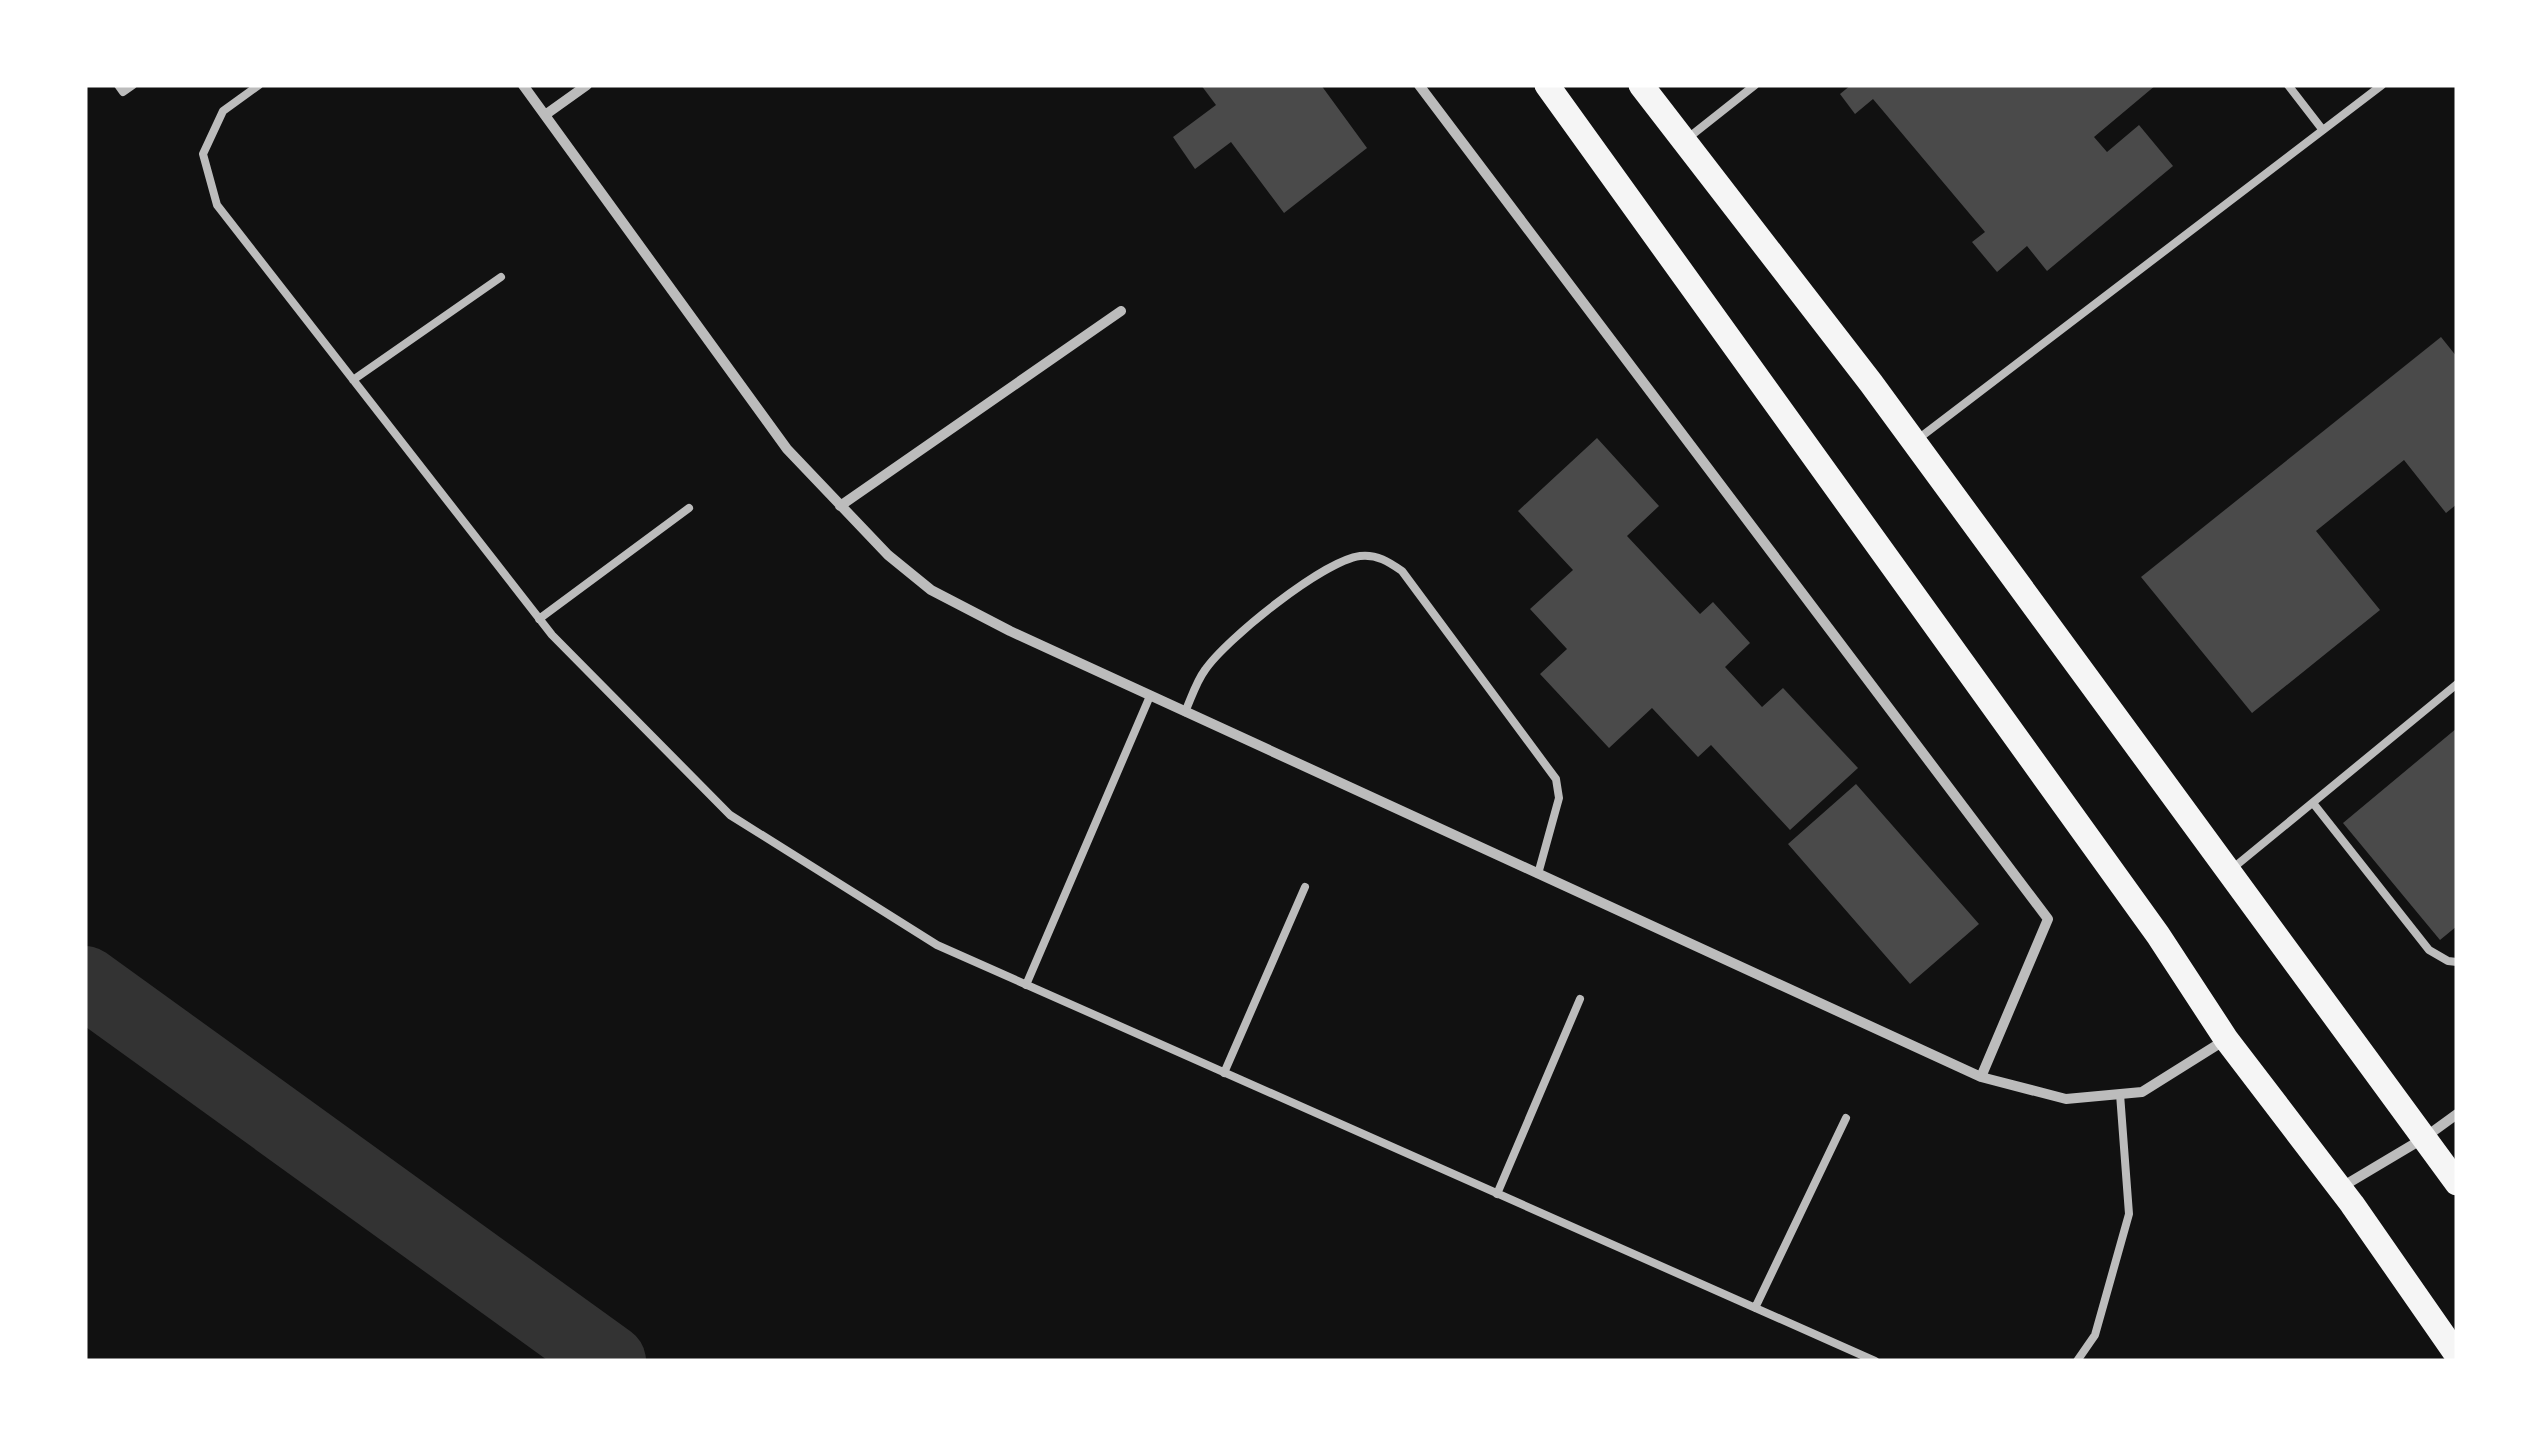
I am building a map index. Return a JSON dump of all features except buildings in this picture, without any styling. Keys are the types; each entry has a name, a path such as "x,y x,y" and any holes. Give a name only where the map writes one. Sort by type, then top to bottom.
{"main road":[{"path":"1547,85 2158,936 2226,1040 2340,1188 2457,1354"},
{"path":"1641,85 1914,442 2457,1183"}],"street":[{"path":"523,85 787,449 888,555 931,590 1150,696 1981,1077 2066,1098 2142,1092 2226,1040"},
{"path":"545,115 587,85"},
{"path":"1419,85 2048,919 1981,1077"},
{"path":"840,506 1122,312"},
{"path":"2340,1188 2457,1114"}],"lane":[{"path":"118,85 124,92 133,85"},
{"path":"260,85 223,111 203,154 216,205 552,635 730,815 937,945 1875,1361"},
{"path":"1685,140 1757,85"},
{"path":"2288,85 2322,130"},
{"path":"1914,442 2382,85"},
{"path":"353,380 502,278"},
{"path":"540,619 689,508"},
{"path":"1185,712 1203,672 1229,641 1323,571 1359,556 1386,559 1402,571 1556,780 1559,798 1554,827 1538,874"},
{"path":"2228,872 2457,684"},
{"path":"1026,985 1150,696"},
{"path":"2312,802 2429,950 2457,962"},
{"path":"1224,1073 1305,888"},
{"path":"1497,1194 1580,999"},
{"path":"2077,1361 2096,1335 2129,1214 2120,1094"},
{"path":"1755,1308 1846,1118"}],"waterway":[{"path":"85,982 610,1361"}]}
